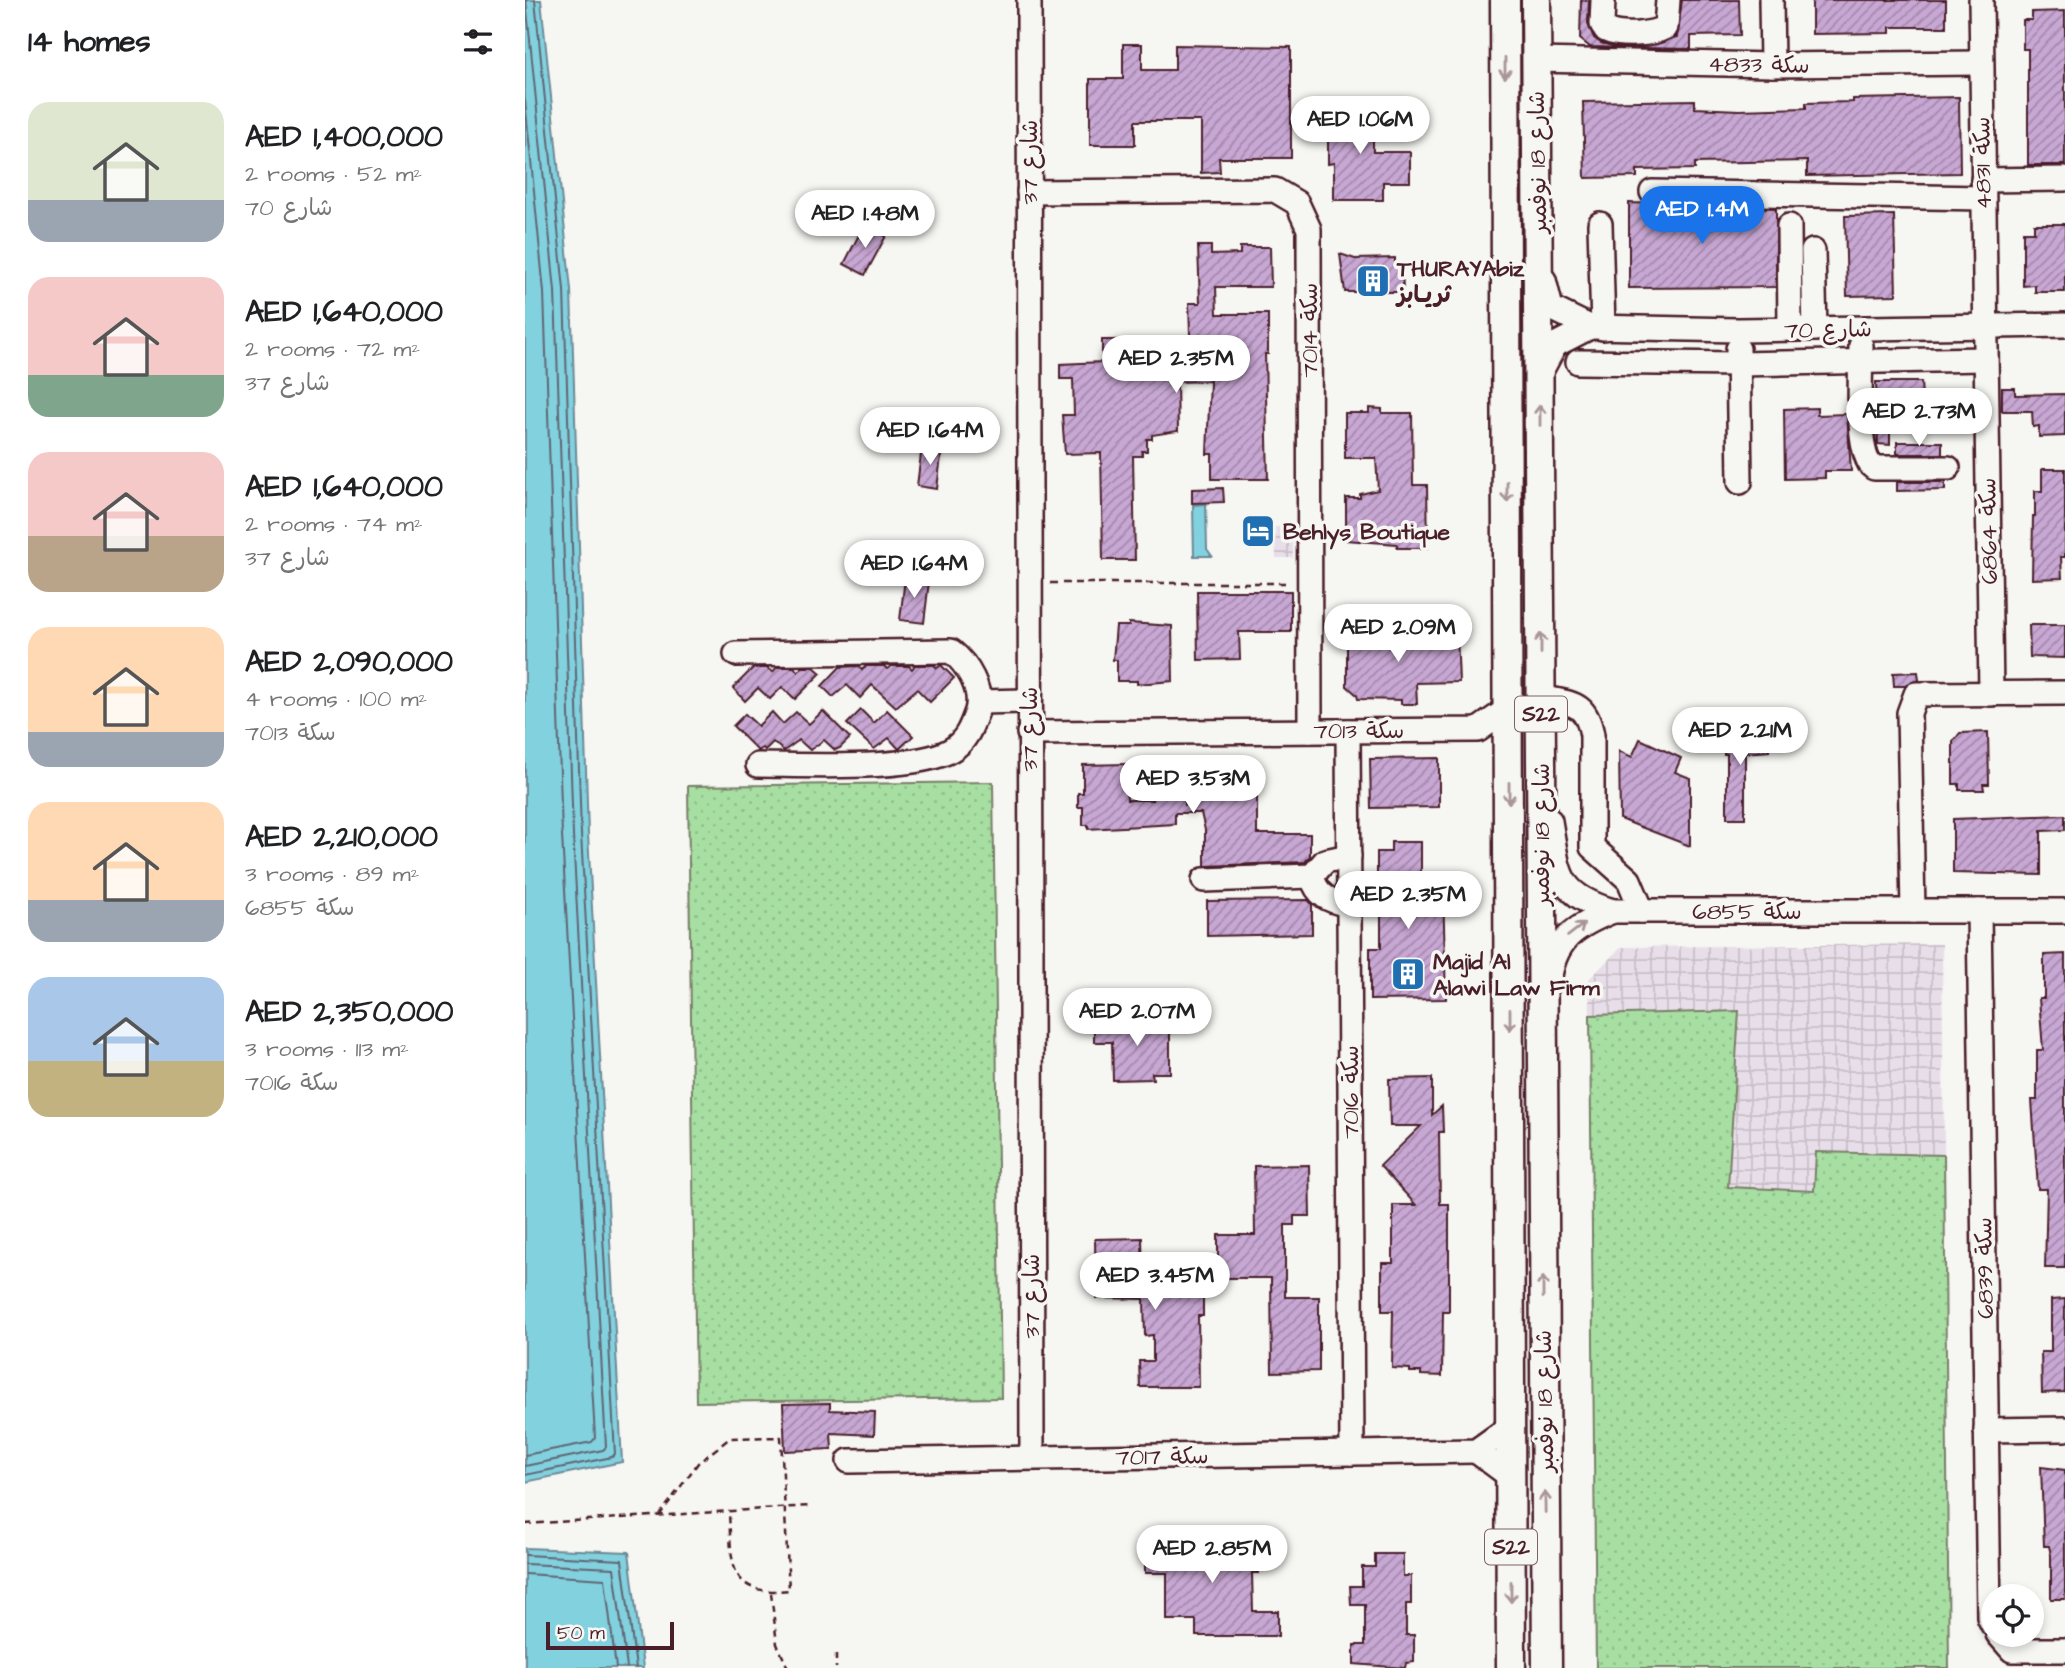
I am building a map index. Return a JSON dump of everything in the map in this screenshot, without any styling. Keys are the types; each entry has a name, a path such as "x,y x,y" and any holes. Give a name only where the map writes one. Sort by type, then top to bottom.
{"main road":[{"name":"شارع 18 نوفمبر","path":"1505,0 1511,1668"},
{"name":"شارع 18 نوفمبر","path":"1536,0 1540,373 1541,1087 1547,1668"}],"street":[{"name":"شارع 37","path":"1029,0 1032,1458"},
{"path":"1602,0 1602,24 1606,30 1633,34 1659,31 1666,27 1668,0"},
{"path":"1771,0 1772,65"},
{"name":"سكة 4831","path":"1981,0 1984,326"},
{"path":"1632,62 1633,34"},
{"name":"سكة 4833","path":"1536,60 1772,65 1981,63"},
{"path":"1652,192 1983,189 2065,179"},
{"name":"سكة 7014","path":"1029,192 1275,190 1297,203 1309,229 1310,731"},
{"path":"1597,327 1600,224"},
{"path":"1789,226 1790,330"},
{"path":"1813,251 1815,329"},
{"name":"شارع 70","path":"1538,253 1551,308 1597,327 1790,330 2065,325"},
{"name":"سكة 6864","path":"1984,326 1991,694"},
{"name":"شارع 70","path":"1540,373 1555,345 1597,327"},
{"path":"1861,329 1862,443 1869,466 1948,468"},
{"path":"1738,330 1740,482"},
{"path":"1578,362 1738,364 1985,359"},
{"path":"736,653 951,651 967,664 979,702 967,738 950,751 931,759 857,765 758,765"},
{"path":"1913,911 1910,703 1916,694 2065,693"},
{"path":"1541,697 1579,706 1589,718 1592,735 1592,847 1629,880 1642,911"},
{"path":"979,702 1029,701"},
{"path":"1508,709 1478,730 1508,753"},
{"name":"سكة 7013","path":"1029,733 1478,730"},
{"name":"سكة 7016","path":"1348,731 1352,1453"},
{"name":"سكة 6855","path":"1540,761 1560,878 1585,903 1613,911 2065,911"},
{"path":"1204,880 1313,876 1325,861 1349,856"},
{"path":"1313,876 1320,894 1333,902 1349,905"},
{"path":"1541,1087 1550,974 1562,940 1586,922 1613,911"},
{"name":"سكة 6839","path":"1979,911 1988,1584"},
{"path":"1511,1426 1475,1451 1511,1477"},
{"path":"1986,1430 2065,1429"},
{"name":"سكة 7017","path":"849,1461 1475,1451"},
{"path":"2009,1647 2012,1650 2065,1650"}],"path":[{"path":"1029,583 1310,583"},
{"path":"659,1516 698,1463 730,1438 781,1437 789,1590 761,1592 749,1587 736,1574 729,1513"},
{"path":"525,1524 810,1506"},
{"path":"771,1592 778,1644 788,1668"},
{"path":"836,1654 836,1668"}],"shaded area":[{"path":"1275,527 1293,527 1293,558 1276,558"},
{"path":"1942,944 1944,1155 1816,1152 1814,1191 1728,1187 1739,1012 1590,1015 1589,979 1621,947"}],"green space":[{"path":"993,782 1001,1398 696,1402 688,786"},
{"path":"1739,1011 1728,1187 1814,1191 1816,1152 1944,1155 1949,1668 1596,1668 1590,1015"}],"water":[{"path":"525,0 541,0 571,290 588,834 622,1462 525,1482"},
{"path":"1206,504 1207,549 1212,556 1194,556 1193,505"},
{"path":"525,1548 629,1552 643,1668 525,1668"}],"building":[{"path":"1581,0 1589,0 1588,24 1594,38 1601,43 1622,48 1590,47 1580,39"},
{"path":"1682,0 1739,0 1740,35 1691,36 1691,49 1636,48 1677,37"},
{"path":"1812,0 1946,0 1946,27 1890,27 1890,33 1812,34"},
{"path":"2065,11 2065,165 2028,165 2028,49 2023,49 2023,20 2032,20 2032,12"},
{"path":"1123,44 1142,44 1142,70 1175,70 1175,45 1291,47 1291,158 1219,158 1220,172 1201,173 1201,121 1135,121 1135,145 1090,145 1090,79 1123,79"},
{"path":"1959,97 1960,173 1807,176 1807,161 1695,163 1695,169 1637,170 1637,177 1585,178 1583,102 1695,100 1695,108 1739,110 1806,108 1806,103 1853,102 1853,99"},
{"path":"1333,106 1373,106 1373,152 1410,152 1410,182 1383,182 1383,200 1334,200 1334,163 1328,164 1328,137 1319,137 1319,119 1333,119"},
{"path":"1629,203 1776,208 1776,287 1629,288"},
{"path":"1894,215 1896,295 1847,296 1845,216"},
{"path":"2034,224 2065,224 2065,292 2035,292 2035,285 2023,286 2023,232 2034,232"},
{"path":"864,225 886,236 865,275 844,264"},
{"path":"1198,246 1211,246 1211,255 1240,254 1240,247 1270,247 1271,287 1216,287 1217,314 1268,314 1268,354 1265,354 1268,479 1212,479 1212,454 1207,454 1210,381 1177,382 1178,431 1152,435 1152,439 1147,439 1147,451 1142,451 1142,456 1133,456 1135,560 1103,560 1101,453 1065,454 1062,415 1074,415 1073,379 1060,379 1060,364 1102,362 1102,340 1150,340 1151,357 1160,357 1160,366 1191,365 1189,303 1200,303"},
{"name":"THURAYAbiz ثريـابز","path":"1340,254 1355,259 1395,258 1395,263 1402,263 1403,292 1345,292"},
{"path":"1876,382 1921,382 1922,396 1890,397 1890,445 1878,444"},
{"path":"2002,388 2015,388 2015,395 2065,394 2065,436 2039,437 2039,426 2033,427 2032,411 2002,411"},
{"path":"1369,408 1382,409 1382,413 1412,413 1413,485 1427,485 1428,548 1397,548 1397,544 1346,540 1346,498 1360,498 1360,494 1378,490 1376,458 1345,458 1345,413 1369,413"},
{"path":"1817,408 1817,415 1847,414 1851,471 1825,471 1825,478 1785,479 1784,409"},
{"path":"1897,442 1942,442 1942,454 1897,454"},
{"path":"922,446 942,448 937,489 917,486"},
{"path":"2042,469 2065,469 2065,557 2061,557 2062,578 2032,579 2035,491 2042,491"},
{"path":"1897,482 1945,482 1945,490 1897,491"},
{"path":"1223,488 1224,502 1192,503 1192,489"},
{"path":"905,578 929,581 924,623 900,620"},
{"path":"1197,591 1291,591 1291,632 1239,632 1240,659 1198,660"},
{"path":"1129,623 1172,626 1173,681 1137,684 1137,681 1117,681 1117,660 1113,660 1116,626 1129,626"},
{"path":"2029,625 2065,625 2065,658 2030,657"},
{"path":"1354,630 1392,630 1392,641 1438,639 1438,633 1457,633 1459,682 1416,683 1417,704 1401,704 1401,700 1358,699 1347,686 1347,637"},
{"path":"915,665 934,665 937,668 941,665 954,678 930,702 917,689 896,707 872,685 860,698 847,685 833,697 822,686 840,667 858,666 862,670 866,666 884,666 887,669 891,666 909,666 912,669"},
{"path":"777,667 794,667 798,672 802,667 814,667 821,673 795,699 782,687 770,699 758,688 745,701 733,688 753,668 768,668 773,672"},
{"path":"1918,672 1919,680 1905,686 1894,686 1893,673"},
{"path":"861,710 874,723 887,710 913,736 899,749 889,738 874,749 847,724"},
{"path":"823,711 850,738 835,750 824,740 810,750 799,740 784,751 773,742 765,750 763,748 758,751 733,726 745,714 758,726 772,712 783,724 796,712 809,724"},
{"path":"1768,731 1769,751 1745,753 1745,818 1727,818 1727,754 1724,754 1723,734"},
{"path":"1988,732 1989,784 1983,784 1984,790 1959,790 1959,784 1953,784 1953,742 1960,733"},
{"path":"1640,739 1681,758 1675,772 1690,778 1690,846 1620,819 1619,751 1632,757"},
{"path":"1439,758 1439,807 1371,808 1370,759"},
{"path":"1126,764 1127,800 1152,800 1152,785 1185,784 1185,804 1214,774 1257,776 1257,834 1310,834 1310,856 1305,862 1205,866 1205,830 1201,813 1175,813 1175,824 1088,829 1088,825 1083,825 1083,807 1078,807 1078,793 1083,793 1083,765"},
{"path":"2065,815 2065,830 2041,831 2041,875 1953,873 1953,819"},
{"path":"1391,842 1421,842 1421,890 1443,889 1446,999 1370,1000 1370,948 1381,948 1381,877 1377,877 1377,852 1391,852"},
{"path":"1308,900 1312,904 1312,934 1207,936 1207,901"},
{"path":"2065,954 2065,1268 2045,1268 2047,1189 2038,1189 2032,1100 2037,1100 2037,1050 2043,1050 2039,998 2044,998 2044,955"},
{"path":"1170,1021 1170,1073 1152,1073 1153,1079 1113,1080 1112,1042 1094,1042 1094,1022"},
{"path":"1432,1078 1432,1115 1442,1106 1443,1132 1439,1132 1440,1204 1449,1204 1449,1312 1443,1312 1442,1376 1421,1375 1421,1372 1410,1372 1410,1369 1392,1368 1393,1311 1382,1311 1382,1263 1393,1263 1393,1205 1416,1205 1380,1166 1421,1126 1390,1126 1389,1079"},
{"path":"1309,1165 1310,1216 1294,1216 1294,1225 1285,1225 1285,1297 1319,1297 1319,1371 1272,1372 1271,1278 1218,1278 1218,1235 1255,1235 1254,1166"},
{"path":"1142,1238 1143,1280 1203,1278 1203,1316 1198,1316 1199,1387 1140,1387 1139,1361 1153,1361 1153,1335 1145,1336 1144,1299 1096,1298 1095,1239"},
{"path":"2065,1299 2065,1392 2042,1393 2041,1352 2051,1352 2051,1300"},
{"path":"830,1403 830,1410 875,1412 874,1435 831,1433 832,1449 785,1451 783,1404"},
{"path":"2041,1467 2065,1470 2065,1599 2051,1599 2051,1555 2049,1546 2044,1546"},
{"path":"1145,1540 1258,1540 1258,1573 1252,1573 1253,1611 1278,1611 1278,1636 1196,1636 1196,1620 1167,1620 1167,1573 1145,1573"},
{"path":"1375,1554 1403,1554 1403,1576 1411,1576 1411,1604 1406,1604 1406,1635 1414,1635 1414,1662 1406,1663 1405,1668 1354,1664 1354,1645 1365,1645 1365,1605 1351,1605 1350,1586 1362,1586 1362,1567 1375,1567"}],"place":[{"name":"THURAYAbiz ثريـابز","path":"1373,281"},
{"name":"Behlys Boutique","path":"1258,531"},
{"name":"Majid Al Alawi Law Firm","path":"1408,974"}]}
